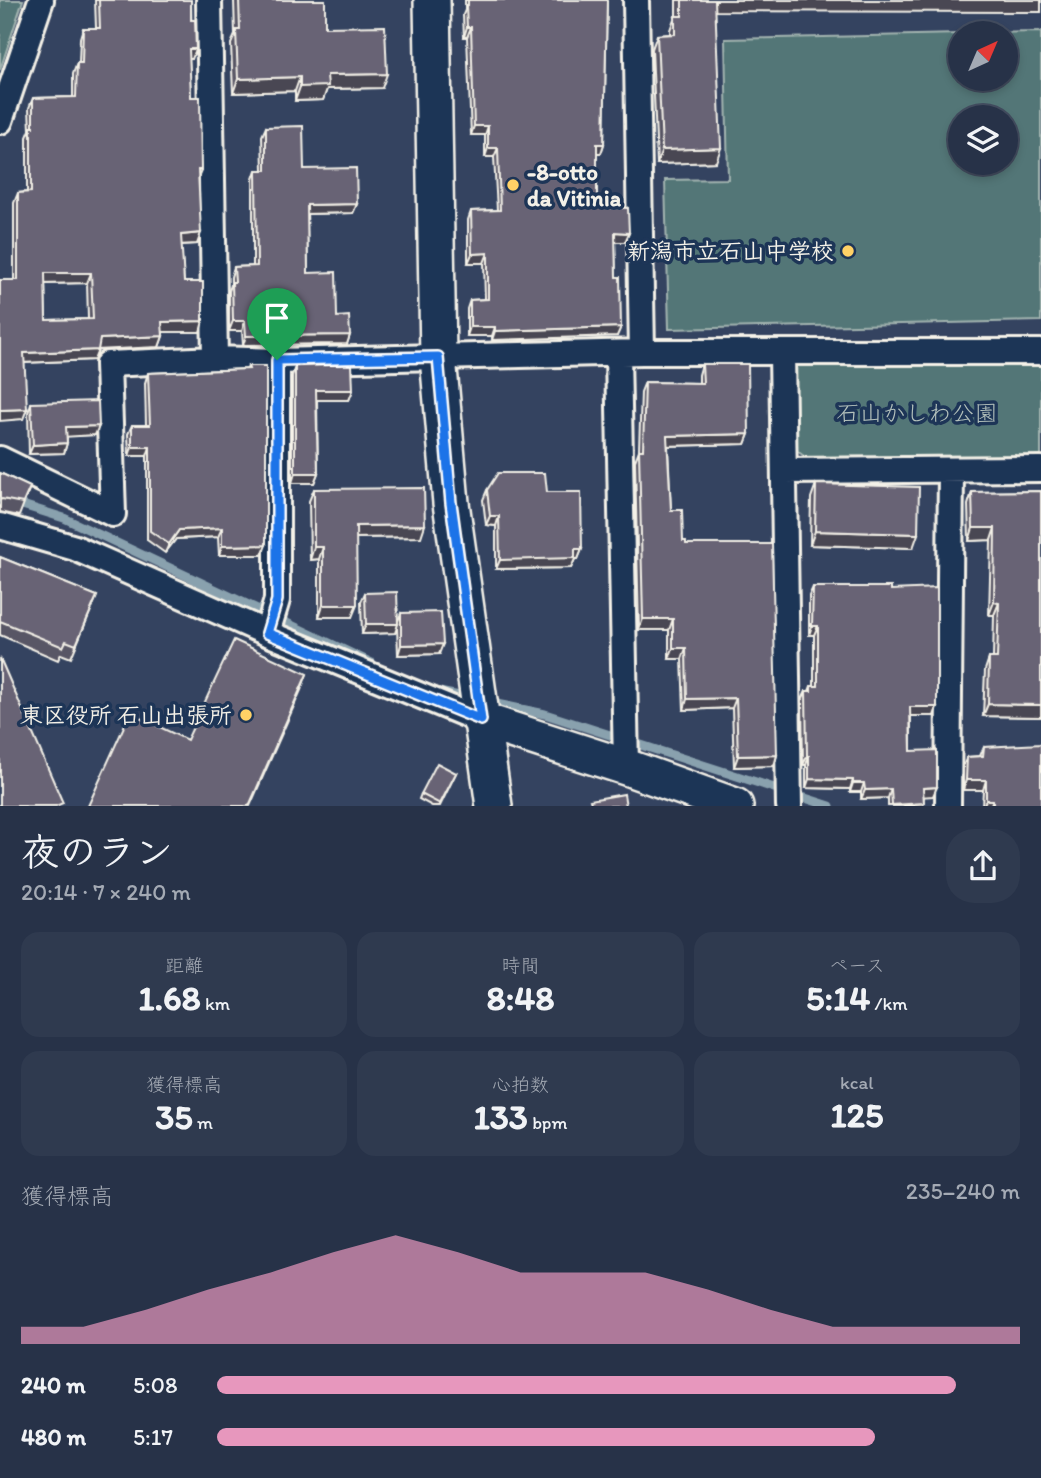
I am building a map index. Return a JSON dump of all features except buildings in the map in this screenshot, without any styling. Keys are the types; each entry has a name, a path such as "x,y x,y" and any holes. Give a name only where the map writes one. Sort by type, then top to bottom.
{"street":[{"path":"0,121 41,0"},
{"path":"209,0 215,359"},
{"path":"432,0 438,357 451,503 494,806"},
{"path":"626,767 636,0"},
{"path":"0,459 113,514 108,364 215,359 630,353 1041,352"},
{"path":"782,353 789,806"},
{"path":"267,633 277,600 277,360"},
{"path":"785,471 1041,469"},
{"path":"948,806 951,470"},
{"path":"0,526 75,548 267,633 481,720 626,767 681,797 734,806"}],"green space":[{"path":"0,0 23,0 0,70"},
{"name":"新潟市立石山中学校","path":"1018,32 1041,32 1041,321 669,329 665,180 728,179 725,39 948,34 948,91 1018,91"},
{"name":"石山かしわ公園","path":"792,363 1041,365 1041,460 813,463 796,450"}],"waterway":[{"path":"0,498 64,518 372,663"},
{"path":"439,692 470,698"},
{"path":"487,702 545,714 830,806"}],"place":[{"name":"-8-otto da Vitinia","path":"513,185"},
{"name":"新潟市立石山中学校","path":"848,251"},
{"name":"東区役所 石山出張所","path":"246,715"}],"route":[{"path":"438,357 451,503 481,720 267,633 277,600 277,360 438,357"}]}
